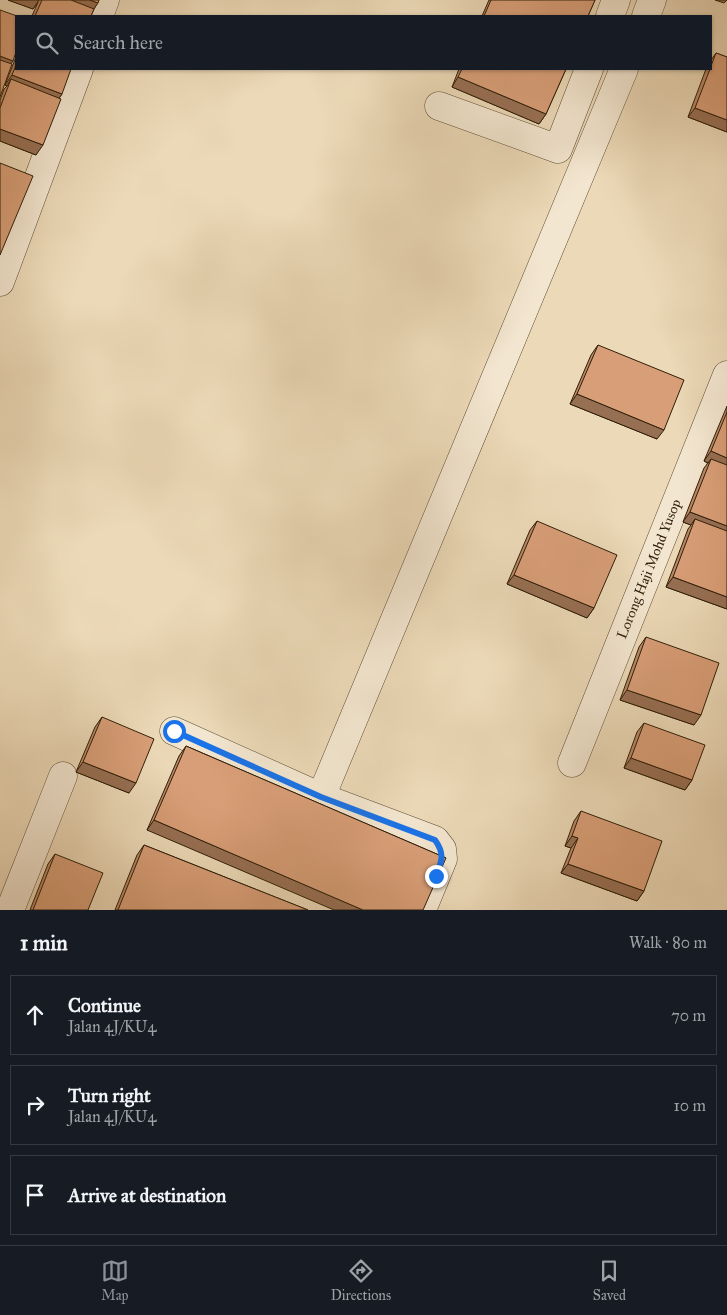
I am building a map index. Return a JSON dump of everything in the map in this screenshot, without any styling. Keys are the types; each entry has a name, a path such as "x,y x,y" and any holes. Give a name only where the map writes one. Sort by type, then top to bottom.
{"street":[{"path":"99,15 106,0"},
{"path":"610,15 616,0"},
{"path":"646,15 652,0"},
{"path":"0,282 79,70"},
{"path":"439,106 558,149 589,70"},
{"path":"321,797 624,70"},
{"name":"Lorong Haji Mohd Yusop","path":"572,763 727,374"},
{"path":"174,731 321,797 435,840 442,849 442,859 422,910"},
{"path":"10,910 63,776"}],"building":[{"path":"42,0 71,0 94,9 91,15 35,15"},
{"path":"491,0 595,0 588,15 484,15"},
{"path":"0,10 15,15 15,55 13,61 0,56"},
{"path":"716,53 727,57 727,120 695,108 710,70 712,70 712,63"},
{"path":"0,60 12,64 0,97"},
{"path":"15,68 15,70 71,70 62,94 12,75"},
{"path":"462,70 566,70 546,114 458,77"},
{"path":"11,79 61,99 43,145 0,129 0,108"},
{"path":"0,163 33,176 0,255"},
{"path":"598,345 684,380 664,430 577,394"},
{"path":"727,412 727,458 711,451"},
{"path":"711,459 727,465 727,526 690,512"},
{"path":"695,519 727,531 727,597 673,577"},
{"path":"537,521 617,555 594,608 514,575"},
{"path":"646,637 719,663 701,715 627,690"},
{"path":"102,717 154,739 136,783 83,762"},
{"path":"644,723 705,745 692,780 631,758"},
{"path":"186,746 446,858 423,910 363,910 154,820"},
{"path":"581,811 662,841 644,891 568,864 578,838 572,836"},
{"path":"144,845 308,910 118,910"},
{"path":"55,854 103,873 88,910 33,910"}],"route":[{"path":"174,731 321,797 435,840 442,849 442,859 436,876"}]}
